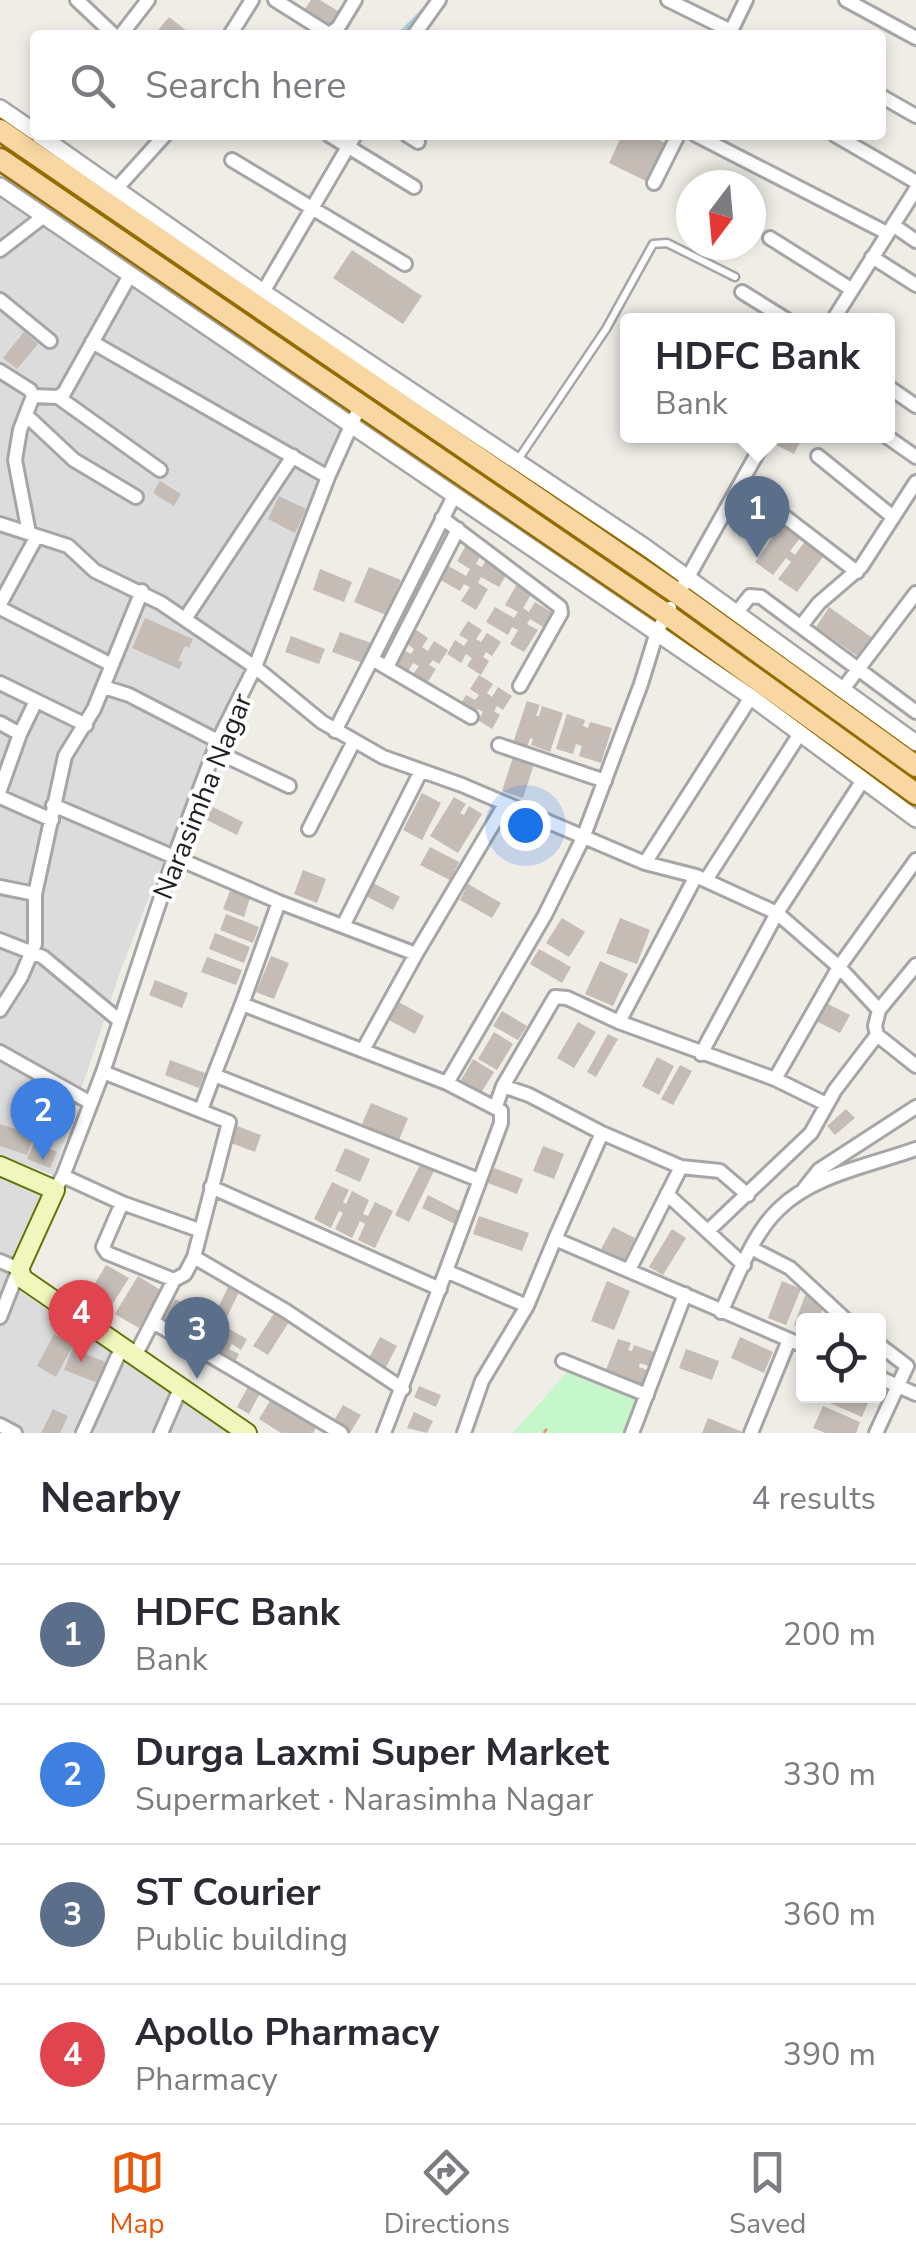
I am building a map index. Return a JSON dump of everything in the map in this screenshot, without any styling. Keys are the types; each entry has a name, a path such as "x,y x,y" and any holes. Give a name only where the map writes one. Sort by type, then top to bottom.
{"main road":[{"path":"0,130 683,586 916,766"},
{"path":"0,159 356,415 916,794"},
{"path":"0,1166 59,1183 19,1270 29,1284 247,1433"}],"street":[{"path":"77,0 112,30"},
{"path":"122,30 148,0"},
{"path":"233,30 252,0"},
{"path":"275,0 324,30"},
{"path":"335,30 355,0"},
{"path":"668,0 729,30"},
{"path":"736,30 746,0"},
{"path":"846,0 916,38"},
{"path":"418,30 439,1"},
{"path":"886,99 916,116"},
{"path":"0,108 30,129"},
{"path":"46,140 263,292 517,461 683,586 738,611 916,743"},
{"path":"117,188 160,140"},
{"path":"654,182 675,140"},
{"path":"706,140 916,241"},
{"path":"837,313 916,185 844,140"},
{"path":"263,292 352,141 414,187"},
{"path":"232,160 406,264"},
{"path":"0,186 130,275 356,415 454,496 661,623 751,697 916,819"},
{"path":"0,250 44,216"},
{"path":"770,238 852,289"},
{"path":"872,257 916,286"},
{"path":"58,397 69,387 130,275"},
{"path":"742,292 776,313"},
{"path":"0,300 50,341"},
{"path":"92,342 328,477"},
{"path":"0,370 34,396"},
{"path":"895,392 916,406"},
{"path":"34,396 58,397 160,470"},
{"path":"34,396 15,460 33,535 0,606 112,665"},
{"name":"Narasimha Nagar","path":"59,1183 104,1072 175,855 216,746 254,666 356,415"},
{"path":"27,416 74,460 136,497"},
{"path":"895,442 916,457"},
{"path":"446,1084 545,915 583,838 661,623 763,443"},
{"path":"185,620 293,456"},
{"path":"818,456 893,516"},
{"path":"801,626 819,604 857,572 916,482"},
{"path":"334,731 454,496"},
{"path":"780,514 857,572"},
{"path":"442,518 560,607 520,686"},
{"path":"0,524 68,546 95,571 142,592 254,666 334,731 382,757 646,863 701,878 777,913 839,967 879,1010"},
{"path":"386,667 458,530"},
{"path":"0,1010 33,952 35,894 65,756 104,687 142,592"},
{"path":"843,689 916,593"},
{"path":"738,611 750,596 761,597 916,712"},
{"path":"900,612 916,622"},
{"path":"372,659 471,717"},
{"path":"0,683 86,724"},
{"path":"104,687 129,696 289,786"},
{"path":"646,863 751,697"},
{"path":"36,701 0,792 175,855 279,902 416,954"},
{"path":"0,723 20,734"},
{"path":"619,1022 701,878 802,732"},
{"path":"310,830 354,741"},
{"path":"499,745 605,781"},
{"path":"344,926 421,770"},
{"path":"701,1054 777,913 863,780"},
{"path":"363,1050 505,804"},
{"path":"775,1079 839,967 916,860"},
{"path":"0,887 35,894"},
{"path":"201,1110 279,902"},
{"path":"0,940 33,952 120,1021"},
{"path":"916,965 879,1010 875,1026 877,1035 916,1066"},
{"path":"496,1106 503,1086 555,997 567,998 701,1054 775,1079 826,1104"},
{"path":"242,1004 446,1084 496,1106 502,1117 384,1433"},
{"path":"709,1230 811,1134 826,1104 877,1035"},
{"path":"0,1052 91,1103"},
{"path":"84,1433 128,1352 153,1322 174,1280 185,1274 194,1256 229,1122 104,1072"},
{"path":"214,1075 479,1180"},
{"path":"503,1086 681,1167 720,1171 748,1194"},
{"path":"720,1312 777,1210 804,1189 818,1170 916,1107"},
{"path":"464,1433 482,1381 527,1306 602,1132"},
{"path":"804,1189 916,1149"},
{"path":"630,1270 681,1167"},
{"path":"59,1183 199,1230"},
{"path":"211,1188 440,1289"},
{"path":"667,1194 744,1265"},
{"path":"122,1203 104,1251 174,1280"},
{"path":"555,1240 796,1343"},
{"path":"753,1249 790,1268 838,1313"},
{"path":"194,1256 402,1389"},
{"path":"0,1261 19,1270 0,1317"},
{"path":"446,1271 527,1306"},
{"path":"632,1433 685,1294"},
{"path":"153,1322 324,1429 341,1433"},
{"path":"751,1433 789,1340"},
{"path":"876,1433 907,1366 886,1350"},
{"path":"563,1361 646,1395"},
{"path":"886,1381 916,1394"},
{"path":"161,1433 180,1389"},
{"path":"0,1425 15,1433"}],"lane":[{"path":"517,461 606,329 653,244 666,244 735,277"}],"shaded area":[{"path":"0,194 349,434 165,856 120,972 53,1175 0,1155"},
{"path":"0,1176 42,1194 7,1283 233,1433 0,1433"}],"green space":[{"path":"569,1370 642,1400 628,1433 513,1433"}],"building":[{"path":"311,0 320,0 341,13 330,30 302,13"},
{"path":"169,17 186,30 158,30"},
{"path":"620,140 665,143 646,181 609,163"},
{"path":"352,250 422,296 403,324 333,278"},
{"path":"24,332 38,344 17,369 3,358"},
{"path":"772,443 800,443 794,454"},
{"path":"160,481 181,494 174,506 153,493"},
{"path":"279,496 306,509 295,533 268,519"},
{"path":"783,523 801,537 790,551 795,555 806,540 825,554 797,592 778,579 791,562 786,558 773,575 755,562"},
{"path":"468,542 483,551 476,564 482,567 486,560 508,572 499,587 481,577 478,583 488,589 476,610 461,601 470,587 464,584 460,591 437,578 445,564 466,576 470,569 457,561"},
{"path":"369,567 401,580 386,615 354,602"},
{"path":"320,569 352,582 344,602 313,590"},
{"path":"517,584 532,593 523,608 529,612 535,602 556,615 548,630 530,619 527,624 538,630 524,652 510,644 518,630 512,627 508,635 486,622 495,607 514,618 518,612 505,605"},
{"path":"829,607 874,639 860,658 816,627"},
{"path":"145,618 193,639 178,661 183,662 179,669 132,648"},
{"path":"468,621 482,630 476,639 481,642 487,633 501,642 492,656 486,652 483,657 489,661 481,675 467,666 472,658 466,654 461,663 447,654 455,640 464,646 468,640 459,635"},
{"path":"415,629 428,638 422,647 428,651 434,641 448,650 439,664 433,660 429,665 436,669 427,683 413,674 419,666 413,663 408,671 394,662 402,649 411,654 414,649 406,643"},
{"path":"340,632 374,644 366,664 332,652"},
{"path":"291,636 325,649 319,664 285,652"},
{"path":"479,675 493,684 487,693 492,697 498,687 512,696 503,710 497,706 494,711 500,715 492,729 478,720 483,712 478,709 472,717 458,708 466,695 475,700 479,695 470,689"},
{"path":"527,701 540,705 536,716 542,706 563,713 550,752 531,745 530,738 527,748 513,743"},
{"path":"567,714 585,720 583,726 588,728 590,722 612,728 601,763 579,756 582,746 576,744 573,754 556,749"},
{"path":"514,754 535,761 523,798 502,791"},
{"path":"422,793 441,803 422,840 403,830"},
{"path":"454,797 466,804 460,813 464,815 469,806 482,814 458,853 430,836"},
{"path":"209,805 243,822 237,835 203,818"},
{"path":"430,847 459,862 450,880 420,865"},
{"path":"303,870 326,879 317,903 294,894"},
{"path":"373,883 400,897 393,910 366,896"},
{"path":"468,884 501,903 492,918 460,900"},
{"path":"230,891 250,898 244,917 223,909"},
{"path":"226,914 259,927 253,943 220,930"},
{"path":"562,918 585,932 569,957 546,943"},
{"path":"620,918 650,930 637,964 606,953"},
{"path":"215,933 250,947 244,963 209,949"},
{"path":"539,949 571,967 562,983 530,964"},
{"path":"271,956 289,963 274,999 256,992"},
{"path":"207,957 242,970 236,985 201,972"},
{"path":"600,961 628,974 613,1006 585,994"},
{"path":"155,980 188,993 182,1008 149,995"},
{"path":"397,1001 424,1016 415,1034 387,1019"},
{"path":"826,1003 850,1015 840,1033 816,1021"},
{"path":"502,1011 527,1026 518,1040 493,1026"},
{"path":"578,1022 596,1032 574,1068 557,1058"},
{"path":"494,1032 513,1044 497,1070 478,1059"},
{"path":"608,1034 618,1039 596,1077 587,1072"},
{"path":"657,1057 674,1066 659,1095 642,1086"},
{"path":"473,1059 494,1072 481,1093 461,1080"},
{"path":"170,1060 205,1073 199,1088 165,1075"},
{"path":"680,1065 692,1071 673,1105 661,1099"},
{"path":"371,1103 408,1118 399,1140 362,1124"},
{"path":"846,1109 855,1118 835,1135 827,1126"},
{"path":"0,1124 34,1135 27,1155 0,1146"},
{"path":"237,1126 261,1135 255,1152 231,1143"},
{"path":"34,1143 57,1152 50,1168 27,1159"},
{"path":"543,1146 564,1154 554,1179 533,1171"},
{"path":"345,1148 370,1159 360,1182 335,1171"},
{"path":"420,1165 434,1171 409,1222 395,1215"},
{"path":"494,1168 523,1179 517,1194 488,1183"},
{"path":"332,1182 349,1190 343,1202 346,1204 352,1191 369,1200 363,1214 368,1216 375,1202 393,1211 375,1248 358,1240 365,1224 360,1221 352,1238 335,1229 343,1213 339,1211 331,1228 314,1219"},
{"path":"428,1195 461,1212 455,1224 422,1208"},
{"path":"479,1216 529,1233 522,1251 473,1234"},
{"path":"613,1227 635,1238 624,1260 601,1249"},
{"path":"672,1229 686,1238 663,1275 649,1267"},
{"path":"106,1265 129,1278 110,1308 88,1295"},
{"path":"138,1276 162,1291 139,1328 115,1314"},
{"path":"607,1281 630,1291 614,1330 591,1321"},
{"path":"782,1281 801,1289 786,1325 768,1318"},
{"path":"228,1287 239,1292 227,1317 216,1312"},
{"path":"806,1293 826,1301 821,1313 798,1313"},
{"path":"175,1299 210,1318 206,1326 209,1328 213,1320 247,1339 241,1350 232,1344 229,1349 239,1354 234,1364 212,1352 218,1343 213,1340 207,1349 186,1338 191,1329 188,1327 183,1336 161,1324"},
{"path":"275,1312 289,1322 268,1355 253,1346"},
{"path":"54,1334 73,1345 56,1377 37,1366"},
{"path":"380,1337 397,1346 385,1369 368,1360"},
{"path":"740,1337 773,1352 764,1373 731,1358"},
{"path":"618,1339 631,1343 628,1350 632,1351 634,1345 657,1353 651,1367 640,1363 639,1367 650,1371 645,1385 606,1370"},
{"path":"72,1349 111,1364 103,1385 64,1370"},
{"path":"686,1349 719,1361 712,1380 679,1368"},
{"path":"249,1385 261,1391 249,1414 237,1407"},
{"path":"419,1386 441,1395 436,1407 414,1397"},
{"path":"270,1401 316,1428 313,1433 281,1433 259,1419"},
{"path":"830,1403 868,1403 862,1417"},
{"path":"343,1405 361,1415 350,1433 331,1426"},
{"path":"823,1406 860,1422 856,1433 825,1433 813,1428"},
{"path":"53,1409 68,1416 60,1433 41,1433"},
{"path":"414,1412 433,1421 427,1433 407,1428"},
{"path":"708,1418 745,1433 702,1433"}],"waterway":[{"path":"404,30 433,0"}],"place":[{"name":"HDFC Bank","path":"757,558"},
{"name":"Durga Laxmi Super Market","path":"43,1160"},
{"name":"Apollo Pharmacy","path":"81,1362"},
{"name":"ST Courier","path":"197,1379"}]}
